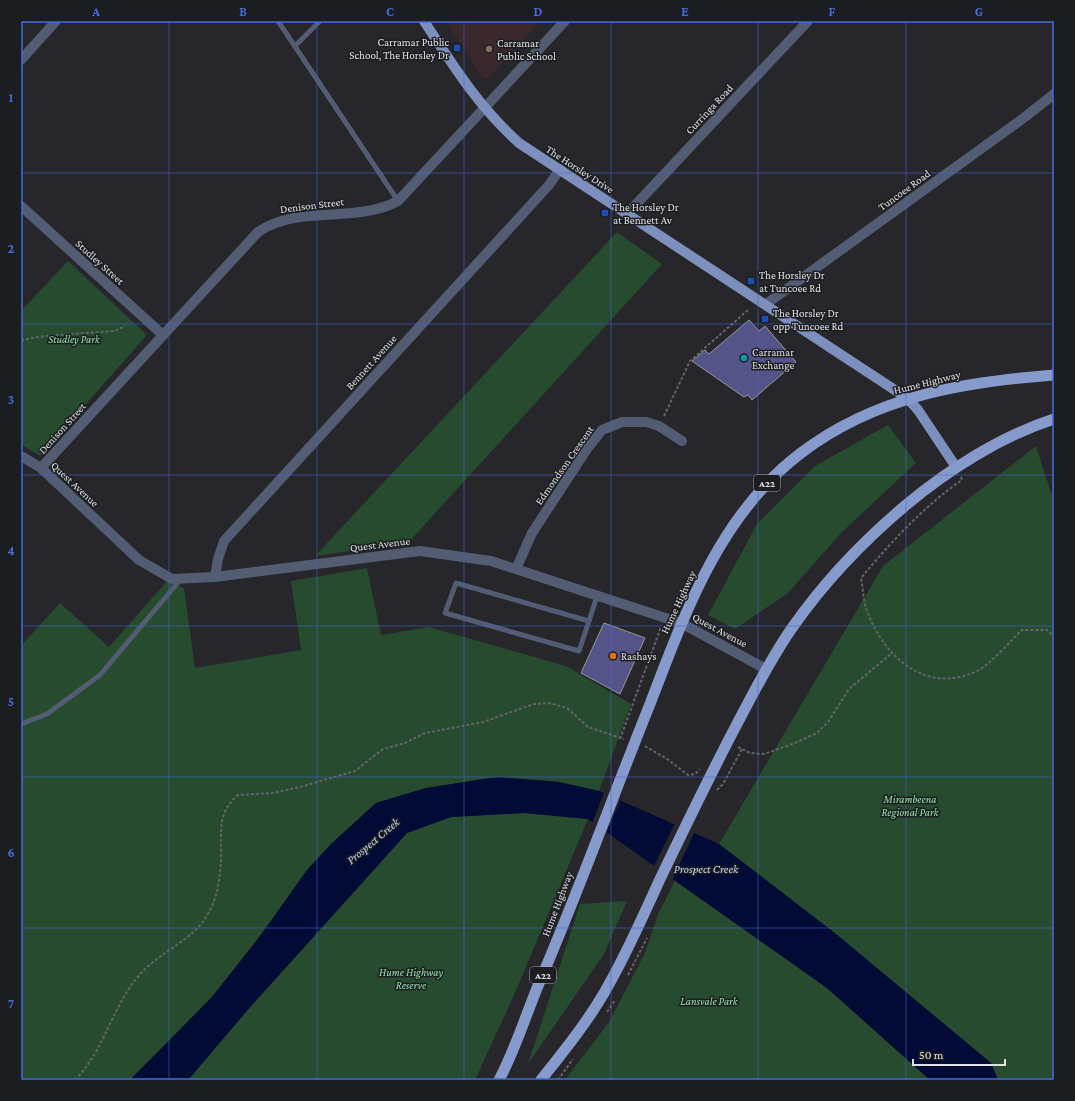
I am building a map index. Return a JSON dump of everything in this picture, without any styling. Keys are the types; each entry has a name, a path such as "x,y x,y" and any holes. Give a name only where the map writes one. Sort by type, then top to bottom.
{"highway":[{"name":"Hume Highway","path":"499,1080 515,1046 564,924 682,623 725,537 756,494 795,458 818,441 861,416 907,398 974,384 1054,375"},
{"path":"541,1080 571,1043 601,998 647,908 700,797 766,669 792,628 839,567 898,512 956,467 1027,430 1054,419"}],"main road":[{"name":"The Horsley Drive","path":"424,21 468,89 484,109 518,143 766,304 907,398 922,415 956,467"}],"street":[{"path":"21,60 56,21"},
{"name":"Denison Street","path":"41,468 249,240 268,225 291,218 378,209 398,201 565,21"},
{"name":"Curringa Road","path":"627,214 808,21"},
{"name":"Tuncoee Road","path":"766,304 1025,118 1054,94"},
{"name":"Bennett Avenue","path":"215,577 218,559 224,541 549,185 560,169"},
{"name":"Studley Street","path":"21,206 163,336"},
{"name":"Edmondson Crescent","path":"516,569 532,533 587,449 602,430 612,425 634,420 659,426 682,441"},
{"name":"Quest Avenue","path":"21,456 41,468 139,560 172,579 215,577 420,551 491,561 682,623 766,669"}],"lane":[{"path":"278,21 398,201"},
{"path":"295,46 320,21"},
{"path":"21,724 47,714 100,675 181,578"},
{"path":"589,622 456,583 445,613 580,651 589,622 597,596"}],"path":[{"path":"659,426 690,361 748,310"},
{"path":"21,340 45,336 115,331 125,326"},
{"path":"956,467 962,480 941,495 882,553 861,578 865,604 874,626 892,653 919,674 949,679 978,671 1022,630 1047,630 1054,637"},
{"path":"620,738 665,617"},
{"path":"728,742 750,753 764,754 796,743 817,733 828,722 850,689 892,653"},
{"path":"75,1080 81,1074 98,1046 126,990 144,970 198,928 209,912 218,888 222,823 225,810 238,795 273,793 300,787 355,771 383,750 404,743 425,733 483,722 534,704 550,703 566,708 588,726 627,740"},
{"path":"644,745 667,759 688,775 695,774 702,766"},
{"path":"717,790 723,784 742,749"}],"shaded area":[{"name":"Carramar Public School","path":"446,21 540,21 488,78 482,77"}],"green space":[{"path":"617,232 662,264 408,543 315,556"},
{"name":"Studley Park","path":"68,261 147,335 40,456 21,444 21,311"},
{"path":"888,425 916,463 842,532 787,594 735,629 708,615 757,524 815,466"},
{"name":"Mirambeena Regional Park","path":"1036,446 1051,493 1054,493 1054,1080 998,1080 991,1063 836,934 719,844 883,566"},
{"path":"367,568 381,635 429,627 566,666 631,704 599,791 559,782 497,777 426,788 376,803 331,844 212,997 130,1080 21,1080 21,646 60,603 109,647 167,581 184,588 195,668 301,650 291,581"},
{"name":"Hume Highway Reserve","path":"524,813 588,819 515,993 475,1080 188,1080 251,1006 407,833 451,817"},
{"name":"Lansvale Park","path":"675,881 827,988 930,1080 565,1080 609,1022 645,953 658,914"},
{"path":"627,901 604,954 528,1064 580,904"}],"water":[{"name":"Prospect Creek","path":"497,777 559,782 599,791 719,844 836,934 991,1063 998,1080 930,1080 827,988 588,819 524,813 451,817 407,833 251,1006 188,1080 130,1080 212,997 258,939 307,870 331,844 376,803 426,788"}],"pier":[{"path":"604,792 621,799 606,834 592,824"},
{"path":"675,823 695,831 672,881 653,868"}],"building":[{"name":"Carramar Exchange","path":"749,320 759,331 765,326 796,362 752,400 748,395 744,397 692,361 705,350 709,354"},
{"name":"Rashays","path":"604,623 645,638 620,694 581,673"}],"place":[{"name":"Carramar Public School, The Horsley Dr","path":"457,48"},
{"name":"Carramar Public School","path":"489,49"},
{"name":"The Horsley Dr at Bennett Av","path":"605,213"},
{"name":"The Horsley Dr at Tuncoee Rd","path":"751,281"},
{"name":"The Horsley Dr opp Tuncoee Rd","path":"765,319"},
{"name":"Carramar Exchange","path":"744,358"},
{"name":"Rashays","path":"613,656"}]}
